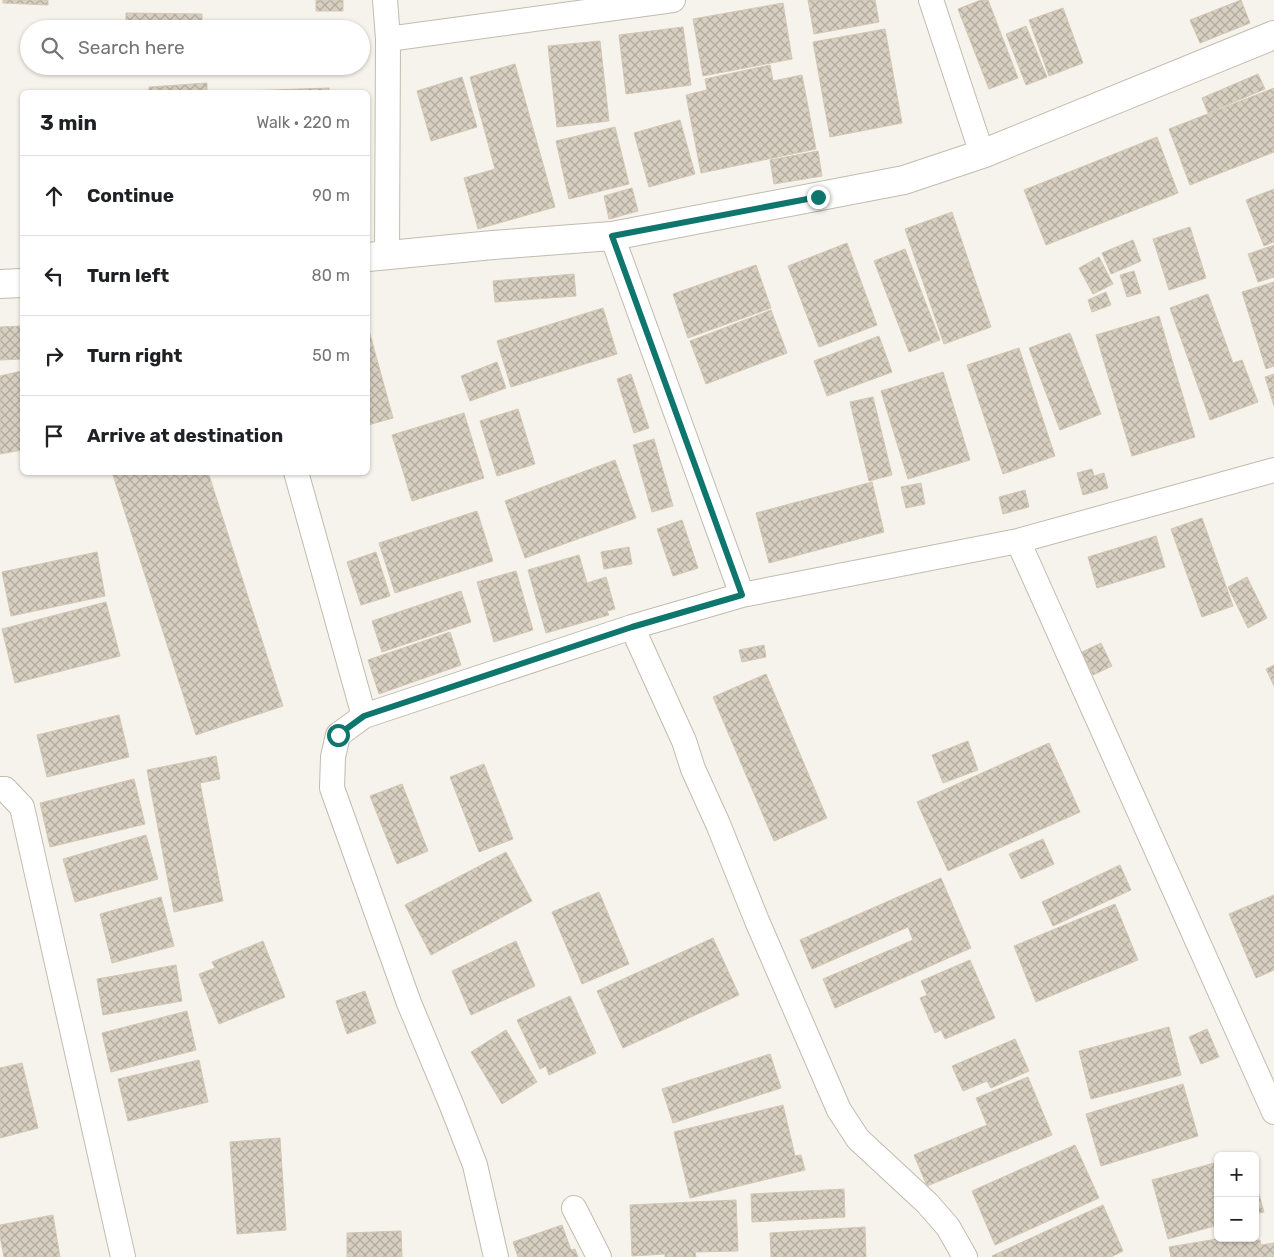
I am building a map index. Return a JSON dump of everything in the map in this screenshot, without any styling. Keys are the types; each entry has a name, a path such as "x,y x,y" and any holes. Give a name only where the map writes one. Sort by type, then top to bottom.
{"street":[{"path":"385,0 388,39 377,256 612,236 904,180 982,154 1274,35"},
{"path":"388,39 674,0"},
{"path":"931,0 982,154"},
{"path":"612,236 742,595"},
{"path":"0,284 20,283"},
{"path":"496,1257 475,1165 409,1003 332,788 338,735 364,716 632,627 742,595 1018,542 1274,470"},
{"path":"297,475 364,716"},
{"path":"1018,542 1274,1112"},
{"path":"632,627 684,741 757,921 839,1110 858,1139 927,1203 948,1227 965,1257"},
{"path":"0,789 5,790 22,807 123,1257"},
{"path":"574,1208 599,1257"}],"building":[{"path":"3,0 48,0 48,5 3,3"},
{"path":"316,0 343,0 343,11 316,11"},
{"path":"808,0 875,0 879,22 814,34"},
{"path":"981,0 988,0 1018,78 989,89 958,9"},
{"path":"1241,0 1250,23 1200,43 1190,20"},
{"path":"783,3 792,59 703,76 693,19"},
{"path":"1063,8 1083,63 1049,76 1029,20"},
{"path":"126,13 202,14 202,20 126,20"},
{"path":"1026,26 1047,77 1026,85 1006,34"},
{"path":"683,27 691,85 626,94 619,35"},
{"path":"885,29 902,123 830,137 813,42"},
{"path":"600,41 609,121 557,127 548,46"},
{"path":"515,64 555,207 478,229 464,178 495,169 470,77"},
{"path":"770,65 773,81 802,75 816,149 701,173 686,95 707,90 705,79"},
{"path":"1258,74 1265,89 1208,113 1202,98"},
{"path":"462,77 477,127 431,141 417,91"},
{"path":"207,83 207,90 149,90 149,87"},
{"path":"329,88 329,90 274,90"},
{"path":"1274,88 1274,152 1190,185 1169,129"},
{"path":"680,120 695,174 649,187 634,133"},
{"path":"615,127 629,184 569,199 556,141"},
{"path":"1157,137 1178,193 1046,245 1024,190"},
{"path":"818,151 822,176 774,184 770,160"},
{"path":"632,188 638,211 609,219 604,196"},
{"path":"1274,189 1274,242 1264,246 1246,200"},
{"path":"952,212 991,327 944,344 905,229"},
{"path":"1190,227 1206,278 1169,290 1153,239"},
{"path":"1133,240 1141,261 1111,274 1102,253"},
{"path":"847,243 877,325 819,347 788,266"},
{"path":"1274,245 1274,277 1258,282 1248,254"},
{"path":"905,249 940,340 909,352 874,261"},
{"path":"1099,257 1113,284 1093,294 1079,268"},
{"path":"756,265 771,308 688,338 673,294"},
{"path":"1134,271 1141,293 1127,297 1120,275"},
{"path":"574,274 576,296 495,302 493,281"},
{"path":"1274,282 1274,366 1266,369 1242,292"},
{"path":"1106,292 1111,305 1092,312 1088,300"},
{"path":"1208,294 1233,363 1242,360 1258,402 1210,420 1170,308"},
{"path":"603,308 617,354 511,387 497,341"},
{"path":"771,310 787,353 706,384 690,341"},
{"path":"1159,316 1195,437 1132,456 1096,335"},
{"path":"20,326 20,359 0,360 0,327"},
{"path":"1070,333 1101,414 1060,430 1029,348"},
{"path":"370,334 393,418 370,424"},
{"path":"879,336 892,372 827,396 814,361"},
{"path":"1019,348 1055,456 1003,474 967,365"},
{"path":"497,362 506,388 470,401 461,376"},
{"path":"20,371 20,450 0,454 0,376"},
{"path":"943,372 970,460 908,479 881,391"},
{"path":"631,374 649,428 634,433 617,379"},
{"path":"1274,374 1274,406 1265,377"},
{"path":"873,397 892,475 869,481 850,402"},
{"path":"518,409 535,464 497,476 480,421"},
{"path":"464,413 484,478 412,501 392,435"},
{"path":"654,439 673,506 652,512 633,445"},
{"path":"615,460 636,518 525,558 505,501"},
{"path":"1092,469 1094,476 1104,473 1108,488 1083,495 1077,473"},
{"path":"113,475 209,475 283,706 196,735"},
{"path":"872,482 884,532 769,563 756,513"},
{"path":"921,483 925,504 906,508 901,487"},
{"path":"1025,490 1029,507 1003,514 999,497"},
{"path":"477,511 493,561 395,593 379,543"},
{"path":"1202,518 1233,606 1202,617 1171,529"},
{"path":"682,520 698,568 673,576 657,529"},
{"path":"1156,536 1165,567 1097,588 1088,557"},
{"path":"629,547 632,564 604,569 601,552"},
{"path":"97,552 105,596 11,616 2,572"},
{"path":"376,552 390,596 361,605 347,562"},
{"path":"579,555 587,583 606,577 615,609 607,611 609,615 546,633 528,570"},
{"path":"516,571 533,630 494,642 477,582"},
{"path":"1247,577 1267,618 1248,628 1228,587"},
{"path":"461,591 471,622 382,652 372,621"},
{"path":"106,602 120,656 15,683 2,629"},
{"path":"450,632 461,665 379,694 368,660"},
{"path":"1101,643 1112,666 1093,675 1082,652"},
{"path":"764,645 766,657 742,662 739,650"},
{"path":"1274,665 1274,686 1266,669"},
{"path":"766,674 827,818 774,841 713,697"},
{"path":"119,715 129,757 47,777 37,735"},
{"path":"968,741 978,770 943,783 932,755"},
{"path":"1049,743 1080,812 948,871 917,802"},
{"path":"216,756 220,779 200,783 223,901 174,912 147,770"},
{"path":"484,764 513,839 479,852 450,777"},
{"path":"134,779 145,824 50,847 40,803"},
{"path":"402,784 428,851 397,864 370,796"},
{"path":"146,835 158,879 75,902 63,859"},
{"path":"1043,839 1054,864 1021,879 1009,854"},
{"path":"506,852 532,901 431,955 405,905"},
{"path":"1120,865 1131,890 1053,926 1042,902"},
{"path":"941,878 971,948 835,1008 823,979 913,940 908,927 812,969 800,940"},
{"path":"599,892 629,964 582,984 552,912"},
{"path":"1274,895 1274,970 1256,978 1229,914"},
{"path":"161,897 174,946 112,963 100,914"},
{"path":"1115,904 1138,960 1036,1002 1014,946"},
{"path":"713,938 739,995 623,1048 597,991"},
{"path":"263,941 285,997 219,1024 199,974 215,968 212,962"},
{"path":"516,941 535,986 471,1015 452,971"},
{"path":"970,960 995,1018 945,1039 941,1030 935,1033 920,998 927,995 921,981"},
{"path":"176,965 182,1001 103,1015 97,979"},
{"path":"365,991 376,1023 347,1034 336,1001"},
{"path":"570,996 596,1053 549,1075 546,1066 540,1069 517,1020"},
{"path":"187,1011 196,1050 111,1072 102,1033"},
{"path":"1169,1027 1181,1075 1091,1099 1079,1051"},
{"path":"1207,1029 1219,1057 1201,1064 1189,1037"},
{"path":"506,1030 537,1082 502,1104 471,1052"},
{"path":"1015,1039 1029,1071 991,1088 987,1081 963,1091 952,1066"},
{"path":"770,1054 781,1088 673,1123 662,1089"},
{"path":"199,1060 208,1102 128,1121 118,1079"},
{"path":"22,1063 38,1128 0,1138 0,1068"},
{"path":"1028,1077 1052,1135 927,1186 914,1155 987,1125 976,1098"},
{"path":"1183,1084 1198,1136 1101,1166 1086,1114"},
{"path":"783,1105 795,1156 801,1155 805,1170 690,1198 674,1132"},
{"path":"280,1138 286,1230 237,1234 230,1142"},
{"path":"1075,1145 1099,1198 995,1245 972,1191"},
{"path":"1214,1163 1214,1226 1168,1239 1152,1180"},
{"path":"844,1189 845,1217 752,1222 751,1194"},
{"path":"1259,1195 1264,1212 1259,1213"},
{"path":"736,1200 738,1251 695,1252 696,1257 665,1257 665,1254 632,1256 630,1205"},
{"path":"1103,1205 1123,1251 1111,1257 992,1256"},
{"path":"53,1215 60,1257 4,1257 0,1225"},
{"path":"562,1225 571,1250 575,1249 578,1257 518,1257 513,1242"},
{"path":"865,1227 866,1257 771,1257 770,1233"},
{"path":"401,1231 402,1257 347,1257 347,1233"},
{"path":"1214,1240 1214,1242 1259,1242 1260,1240 1261,1245 1274,1243 1274,1257 1171,1257 1169,1247"}],"route":[{"path":"338,735 364,716 632,627 742,595 612,236 818,197"}]}
